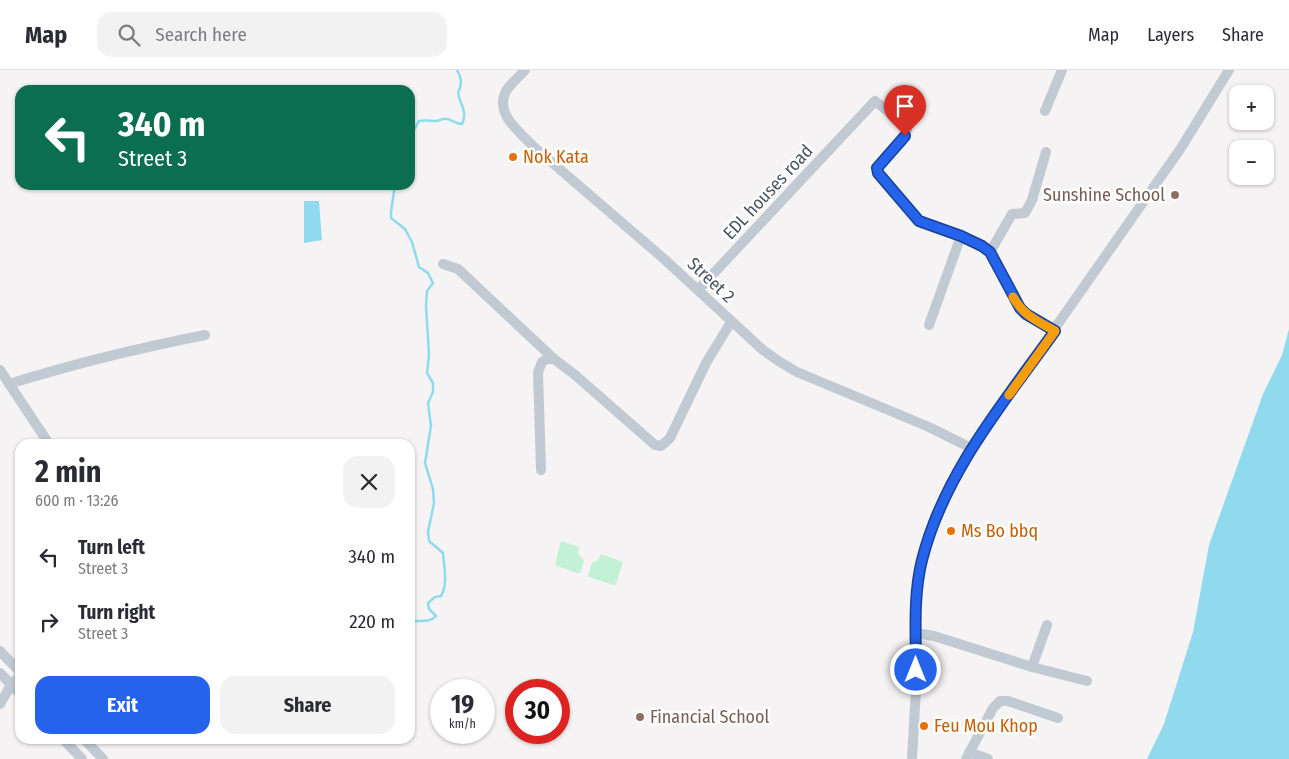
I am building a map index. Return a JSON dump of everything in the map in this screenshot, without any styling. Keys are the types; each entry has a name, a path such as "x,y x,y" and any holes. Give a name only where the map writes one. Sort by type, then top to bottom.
{"street":[{"name":"Street 2","path":"525,70 507,90 503,99 502,106 510,121 534,147 698,290 763,350 797,372 929,427 971,448"},
{"path":"1045,111 1062,70"},
{"path":"912,759 916,689 915,606 922,561 935,517 971,448 1055,331 1181,148 1230,70"},
{"name":"EDL houses road","path":"698,290 875,101 904,124 907,130 905,136 877,168 878,173 919,221 961,236"},
{"path":"990,252 1012,214 1025,213 1032,200 1046,152"},
{"path":"929,325 961,236 990,252 1020,308 1026,314 1055,331"},
{"path":"443,264 458,269 554,359 574,374 655,445 662,446 670,438 706,363 731,322"},
{"path":"9,384 49,371 151,345 205,335"},
{"path":"540,470 538,372 542,362 547,359 554,359"},
{"path":"0,370 46,439"},
{"path":"1032,666 1047,625"},
{"path":"916,633 934,636 1087,681"},
{"path":"0,651 15,668"},
{"path":"0,673 15,689"},
{"path":"0,704 15,680"},
{"path":"988,759 967,756 993,708 1000,701 1008,701 1058,718"},
{"path":"68,744 82,759"},
{"path":"89,744 103,759"}],"green space":[{"path":"561,541 579,547 578,554 584,561 580,573 555,565"},
{"path":"601,554 623,562 614,585 589,577 588,575 592,563 598,560"}],"water":[{"path":"304,201 319,201 322,240 304,243"},
{"path":"1289,329 1289,759 1147,759 1164,724 1193,632 1209,545 1263,394 1282,355"}],"waterway":[{"path":"415,128 419,121 445,119 462,124 464,112 458,93 461,81 457,70"},
{"path":"394,190 391,218 405,229 412,242 419,267 428,273 433,283 427,291 426,305 429,355 427,373 433,383 433,392 428,403 431,426 425,463 433,489 434,503 428,532 429,541 443,553 445,575 441,596 435,597 428,603 429,609 436,616 428,620 415,621"}],"slow traffic":[{"path":"1009,395 1055,331 1026,314 1013,297"}],"place":[{"name":"Nok Kata","path":"513,157"},
{"name":"Sunshine School","path":"1175,195"},
{"name":"Ms Bo bbq","path":"951,531"},
{"name":"Financial School","path":"640,717"},
{"name":"Feu Mou Khop","path":"924,726"}],"route":[{"path":"905,136 881,162 877,168 878,173 912,210 919,221 961,236 990,252 1020,308 1026,314 1055,331 971,448 935,517 922,561 915,606 916,670"}]}
